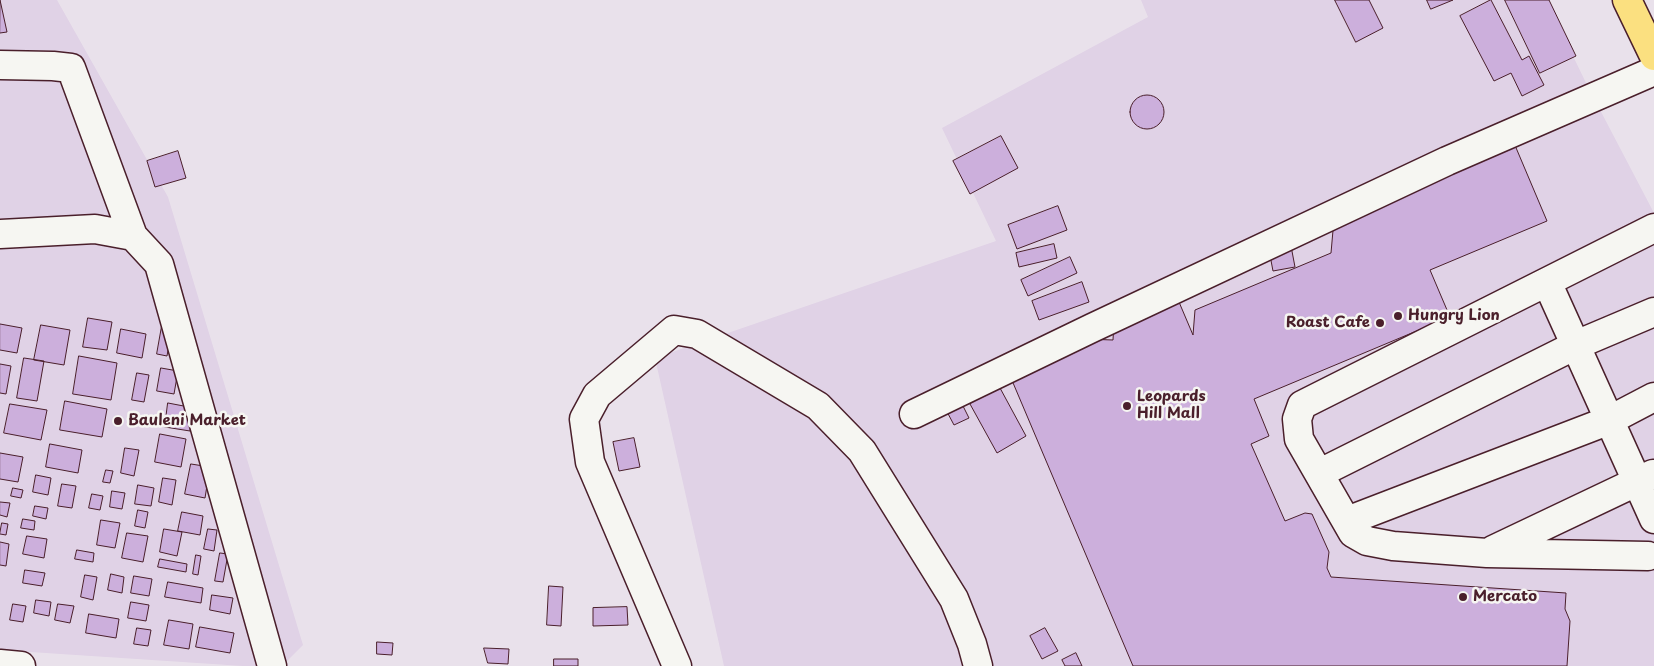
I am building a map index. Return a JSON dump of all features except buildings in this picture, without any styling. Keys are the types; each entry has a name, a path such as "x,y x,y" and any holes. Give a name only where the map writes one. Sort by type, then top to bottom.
{"main road":[{"path":"1627,0 1654,56"}],"street":[{"path":"0,65 71,68 133,236 159,264 272,666"},
{"path":"914,414 1447,161 1654,71"},
{"path":"1652,558 1487,553 1393,546 1367,541 1354,533 1347,522 1300,438 1297,418 1302,405 1654,228"},
{"path":"0,234 95,229 133,236"},
{"path":"1547,282 1610,420 1645,477 1654,520"},
{"path":"1320,473 1576,345 1654,312"},
{"path":"678,666 590,462 584,419 597,395 674,330 697,334 818,406 862,451 954,599 972,644 978,666"},
{"path":"1347,522 1610,420 1654,398"},
{"path":"1487,553 1645,477"},
{"path":"0,664 22,666"}],"shaded area":[{"name":"Bauleni Market","path":"0,0 57,0 168,197 303,645 282,666 243,666 0,650"},
{"path":"1141,0 1546,0 1587,85 1654,213 1654,666 724,666 655,358 996,241 942,128 1148,17"}],"place":[{"name":"Hungry Lion","path":"1398,316"},
{"name":"Roast Cafe","path":"1380,323"},
{"name":"Leopards Hill Mall","path":"1127,406"},
{"name":"Bauleni Market","path":"118,421"},
{"name":"Mercato","path":"1463,597"}]}
